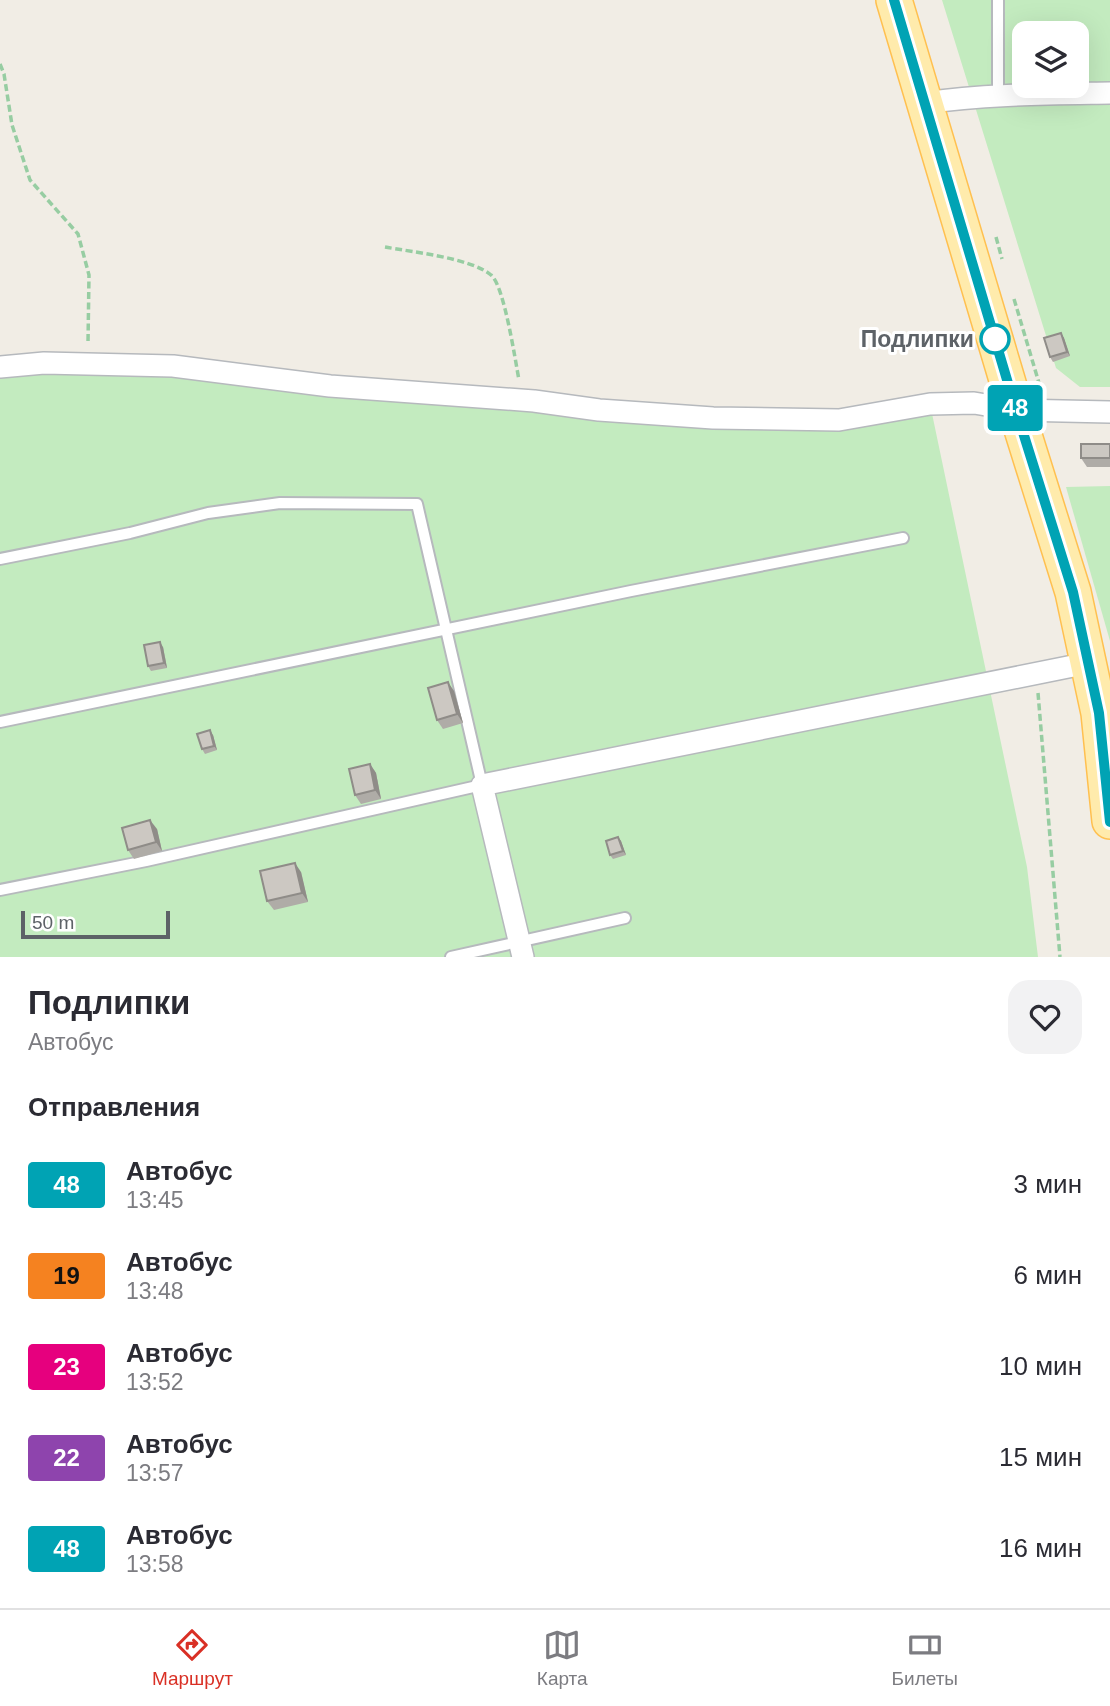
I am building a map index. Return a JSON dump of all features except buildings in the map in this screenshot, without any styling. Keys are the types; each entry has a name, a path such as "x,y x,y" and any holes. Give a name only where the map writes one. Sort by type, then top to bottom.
{"main road":[{"path":"894,0 924,103 1032,411 1099,713 1110,821"}],"street":[{"path":"924,103 970,96 1110,93"},
{"path":"0,367 44,363 173,366 330,386 713,418 839,419 930,404 974,403 1032,411 1110,412"},
{"path":"521,950 482,785 1088,663"}],"lane":[{"path":"998,0 998,97"},
{"path":"0,559 130,533 208,513 268,505 361,502 417,504 482,785 146,861 0,890"},
{"path":"0,722 903,538"},
{"path":"451,957 521,950 625,918"}],"path":[{"path":"0,64 12,125 30,180 78,234 89,275 87,364"},
{"path":"996,237 1002,262"},
{"path":"386,247 473,265 493,276 501,292 521,386 534,401"},
{"path":"1014,299 1032,411"},
{"path":"1036,673 1060,957"}],"green space":[{"path":"942,0 1110,0 1110,387 1080,387 1056,368"},
{"path":"44,363 713,418 930,404 1027,867 1038,957 0,957 0,367"},
{"path":"1110,486 1110,641 1066,487"}],"bus line":[{"name":"48","path":"894,0 1073,592 1099,713 1110,822"}],"place":[{"name":"Подлипки","path":"995,339"}]}
